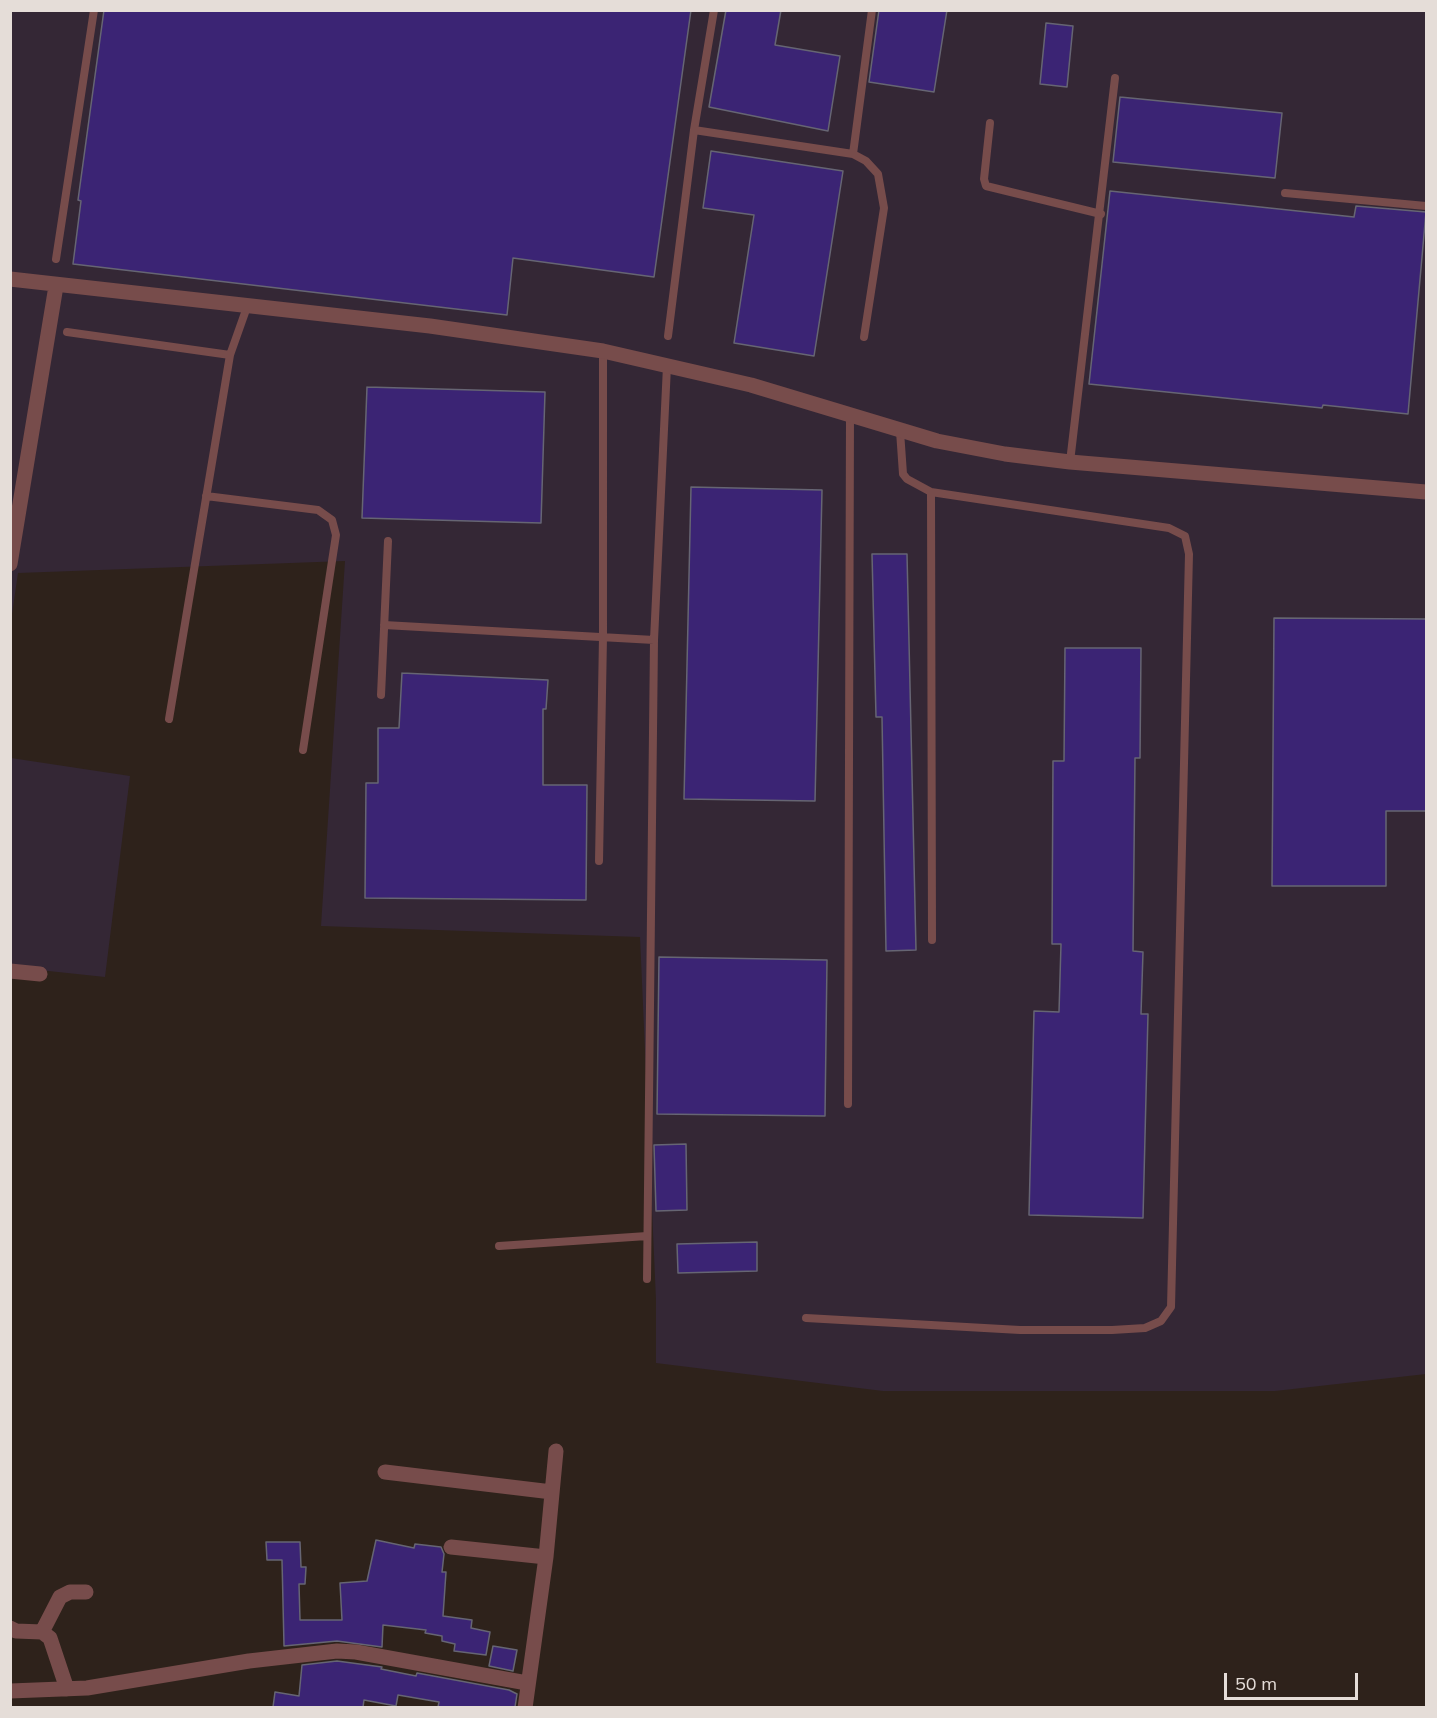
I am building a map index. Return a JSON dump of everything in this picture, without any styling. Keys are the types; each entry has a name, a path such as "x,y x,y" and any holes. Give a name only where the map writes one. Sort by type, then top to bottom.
{"street":[{"path":"10,279 56,286 430,326 603,351 667,364 850,413 900,431 1005,454 1070,462 1426,492"},
{"path":"10,564 56,286"},
{"path":"10,971 40,975"},
{"path":"525,1707 546,1557 556,1451"},
{"path":"385,1472 552,1492"},
{"path":"451,1547 546,1557"},
{"path":"42,1632 60,1598 70,1592 86,1592"},
{"path":"10,1628 16,1631 42,1632 50,1638 67,1689"},
{"path":"10,1691 87,1688 249,1661 337,1651 356,1652 527,1683"}],"lane":[{"path":"56,259 94,10"},
{"path":"668,336 694,130 714,10"},
{"path":"853,154 872,10"},
{"path":"1070,462 1101,214 1115,78"},
{"path":"990,123 984,179 986,186 1101,214"},
{"path":"694,130 853,154 866,161 878,174 884,208 864,337"},
{"path":"1285,193 1426,206"},
{"path":"169,719 230,355 247,307"},
{"path":"67,332 230,355"},
{"path":"600,861 603,351"},
{"path":"647,1279 654,640 667,364"},
{"path":"848,1104 850,413"},
{"path":"806,1318 1020,1330 1113,1330 1145,1328 1161,1321 1171,1307 1189,554 1185,536 1168,528 931,492 907,480 903,474 900,431"},
{"path":"931,492 932,940"},
{"path":"207,496 318,510 332,520 336,535 303,750"},
{"path":"381,695 388,541"},
{"path":"384,625 654,640"},
{"path":"499,1246 647,1236"}],"shaded area":[{"path":"11,11 1426,11 1426,1374 1275,1391 883,1391 656,1363 656,1300 640,937 321,926 345,561 18,573 11,621"},
{"path":"11,758 130,776 105,977 11,967"}],"building":[{"path":"104,10 691,10 654,277 513,258 507,315 73,264 81,201 78,200"},
{"path":"726,10 781,10 775,45 840,56 828,131 709,107"},
{"path":"879,10 947,10 934,92 869,82"},
{"path":"1046,23 1073,26 1067,87 1040,84"},
{"path":"1120,97 1282,113 1275,178 1113,162"},
{"path":"711,151 843,171 814,356 734,343 754,215 703,208"},
{"path":"1110,191 1354,217 1356,206 1426,212 1408,414 1323,405 1322,408 1089,384"},
{"path":"367,387 545,392 541,523 362,518"},
{"path":"691,487 822,490 815,801 684,799"},
{"path":"872,554 907,554 916,950 886,951 882,717 876,717"},
{"path":"1274,618 1426,619 1426,811 1386,811 1386,886 1272,886"},
{"path":"1065,648 1141,648 1140,758 1135,758 1133,951 1143,952 1141,1014 1148,1014 1143,1218 1029,1215 1034,1011 1059,1012 1061,944 1052,944 1053,761 1064,761"},
{"path":"402,673 548,680 546,709 543,709 543,785 587,785 586,900 365,898 366,783 378,783 378,728 399,728"},
{"path":"659,957 827,960 825,1116 657,1114"},
{"path":"686,1144 687,1210 656,1211 654,1145"},
{"path":"757,1242 757,1271 678,1273 677,1244"},
{"path":"376,1540 414,1548 415,1544 441,1547 444,1554 442,1572 446,1572 443,1616 472,1620 471,1628 490,1632 486,1655 454,1651 455,1644 442,1641 442,1636 425,1633 426,1630 383,1625 382,1647 337,1641 284,1646 282,1560 267,1560 266,1542 300,1542 301,1567 306,1567 305,1584 299,1584 300,1620 342,1620 340,1583 367,1581"},
{"path":"493,1646 517,1650 513,1671 489,1666"},
{"path":"337,1661 509,1690 517,1694 515,1707 438,1707 439,1702 398,1695 396,1706 364,1700 363,1707 273,1707 275,1692 299,1696 302,1665"}]}
